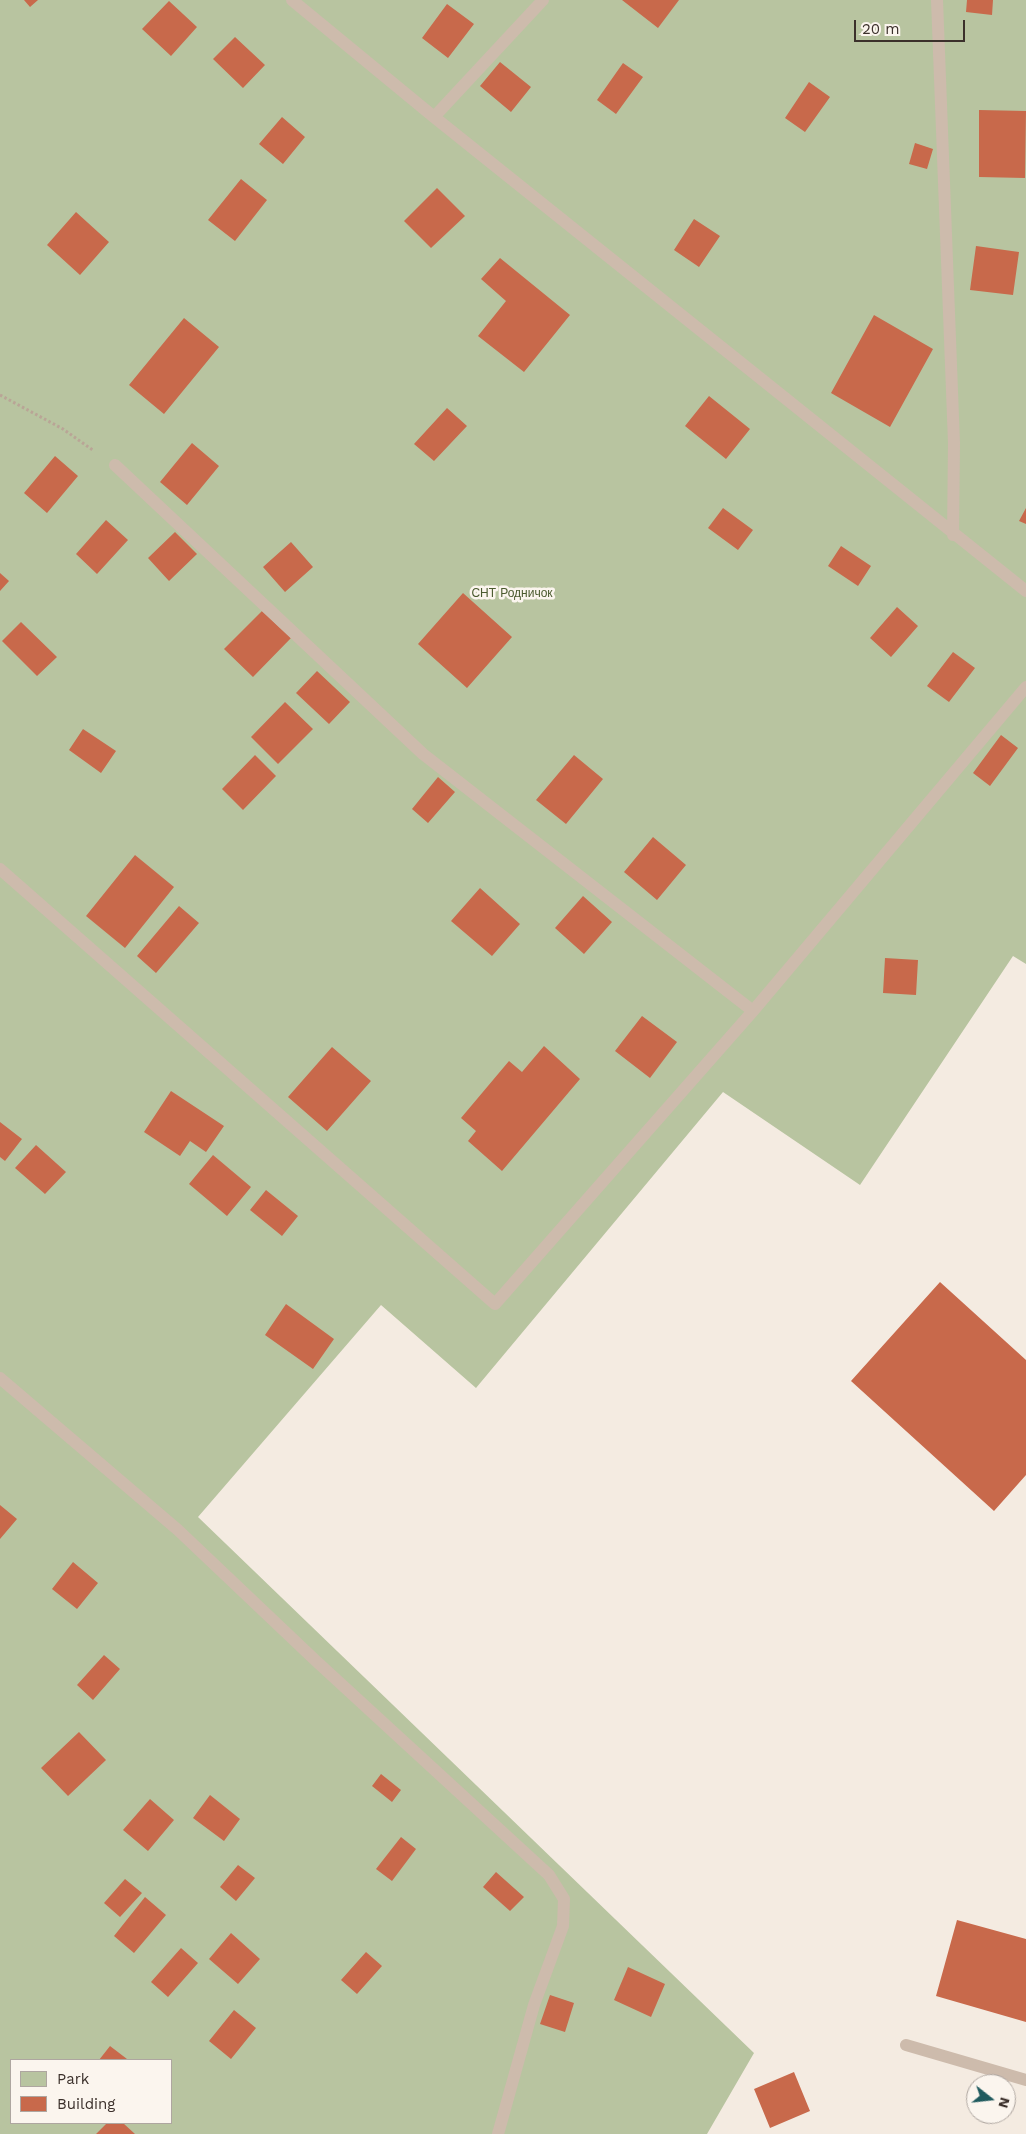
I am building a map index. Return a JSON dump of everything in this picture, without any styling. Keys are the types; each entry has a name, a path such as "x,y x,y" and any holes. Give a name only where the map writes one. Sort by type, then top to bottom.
{"lane":[{"path":"292,0 434,117 1026,591"},
{"path":"434,117 544,0"},
{"path":"937,0 954,443 954,535"},
{"path":"115,465 423,754 752,1011"},
{"path":"0,869 495,1304 752,1011 1026,687"},
{"path":"0,1378 178,1530 315,1660 549,1875 564,1899 564,1926 534,2005 498,2134"},
{"path":"906,2045 1026,2080"}],"path":[{"path":"0,394 63,429 115,465"}],"green space":[{"name":"СНТ Родничок","path":"0,0 1026,0 1026,964 1013,956 860,1185 723,1092 476,1388 381,1305 198,1517 754,2053 707,2134 0,2134"}],"building":[{"path":"24,0 38,0 30,7"},
{"path":"622,0 679,0 658,28"},
{"path":"967,0 993,0 992,15 966,12"},
{"path":"169,1 197,27 171,56 142,29"},
{"path":"447,4 474,24 448,58 422,38"},
{"path":"235,37 265,65 243,88 213,59"},
{"path":"500,62 531,87 511,112 480,86"},
{"path":"623,63 643,77 616,114 597,100"},
{"path":"809,82 830,97 805,132 785,118"},
{"path":"979,110 1026,111 1025,178 979,177"},
{"path":"282,117 305,137 283,164 259,144"},
{"path":"915,143 933,149 927,169 909,164"},
{"path":"241,179 267,200 235,241 208,220"},
{"path":"437,188 465,216 431,248 404,221"},
{"path":"76,212 109,242 80,275 47,245"},
{"path":"694,219 720,236 699,267 674,250"},
{"path":"976,246 1019,252 1013,295 970,290"},
{"path":"500,258 570,315 524,372 478,336 506,301 481,279"},
{"path":"874,315 933,349 890,427 831,393"},
{"path":"184,318 219,347 164,414 129,385"},
{"path":"709,396 750,429 726,459 685,426"},
{"path":"447,408 467,426 434,461 414,444"},
{"path":"192,443 219,466 187,505 160,482"},
{"path":"55,456 78,476 47,513 24,493"},
{"path":"723,508 753,530 738,550 708,528"},
{"path":"1026,508 1026,524 1019,521"},
{"path":"106,520 128,540 97,574 76,554"},
{"path":"175,532 197,554 169,581 148,558"},
{"path":"291,542 313,567 285,592 263,567"},
{"path":"841,546 871,566 858,586 828,566"},
{"path":"0,573 9,581 0,591"},
{"path":"463,593 512,637 467,688 418,644"},
{"path":"897,607 918,626 891,657 870,638"},
{"path":"262,611 291,638 253,677 224,649"},
{"path":"21,622 57,657 37,676 2,641"},
{"path":"953,652 975,668 949,702 927,686"},
{"path":"317,671 350,702 329,724 296,693"},
{"path":"285,702 313,729 278,764 251,737"},
{"path":"83,729 116,751 101,773 69,750"},
{"path":"1001,735 1018,748 990,786 973,773"},
{"path":"255,755 276,776 243,810 222,789"},
{"path":"574,755 603,779 566,824 536,800"},
{"path":"438,777 455,792 428,823 412,809"},
{"path":"653,837 686,865 657,900 624,872"},
{"path":"135,855 174,887 125,948 86,916"},
{"path":"480,888 520,924 492,956 451,921"},
{"path":"583,896 612,922 584,954 555,928"},
{"path":"179,906 199,923 156,973 137,956"},
{"path":"885,958 918,960 916,995 883,993"},
{"path":"642,1016 677,1042 650,1078 615,1051"},
{"path":"544,1046 580,1079 502,1171 468,1141 476,1131 461,1118 509,1061 522,1072"},
{"path":"332,1047 371,1081 327,1131 288,1097"},
{"path":"171,1091 224,1126 206,1152 190,1141 180,1156 144,1132"},
{"path":"0,1122 22,1139 5,1161 0,1157"},
{"path":"36,1145 66,1172 45,1194 15,1168"},
{"path":"213,1155 251,1187 227,1216 189,1184"},
{"path":"266,1190 298,1216 282,1236 250,1210"},
{"path":"940,1282 1026,1360 1026,1475 994,1511 851,1381"},
{"path":"286,1304 334,1339 313,1369 265,1335"},
{"path":"0,1505 17,1519 0,1539"},
{"path":"73,1562 98,1583 77,1609 52,1589"},
{"path":"104,1655 120,1669 93,1700 77,1685"},
{"path":"79,1732 106,1760 68,1796 41,1768"},
{"path":"381,1774 401,1790 392,1802 372,1786"},
{"path":"210,1795 240,1819 224,1841 193,1818"},
{"path":"150,1799 174,1820 148,1851 123,1830"},
{"path":"401,1837 416,1849 392,1881 376,1869"},
{"path":"238,1865 255,1878 236,1901 220,1887"},
{"path":"496,1872 524,1897 510,1911 483,1887"},
{"path":"125,1879 142,1893 120,1917 104,1903"},
{"path":"145,1897 166,1915 134,1953 114,1936"},
{"path":"957,1920 1026,1939 1026,2022 936,1996"},
{"path":"231,1933 260,1959 238,1984 209,1959"},
{"path":"181,1948 198,1963 168,1997 151,1982"},
{"path":"366,1952 382,1966 357,1994 341,1980"},
{"path":"628,1967 665,1984 651,2017 614,2000"},
{"path":"550,1995 574,2003 565,2032 540,2024"},
{"path":"234,2010 256,2028 231,2059 209,2041"},
{"path":"110,2046 127,2059 100,2059"},
{"path":"794,2072 810,2111 770,2128 754,2089"},
{"path":"106,2124 124,2124 135,2134 96,2134"}]}
